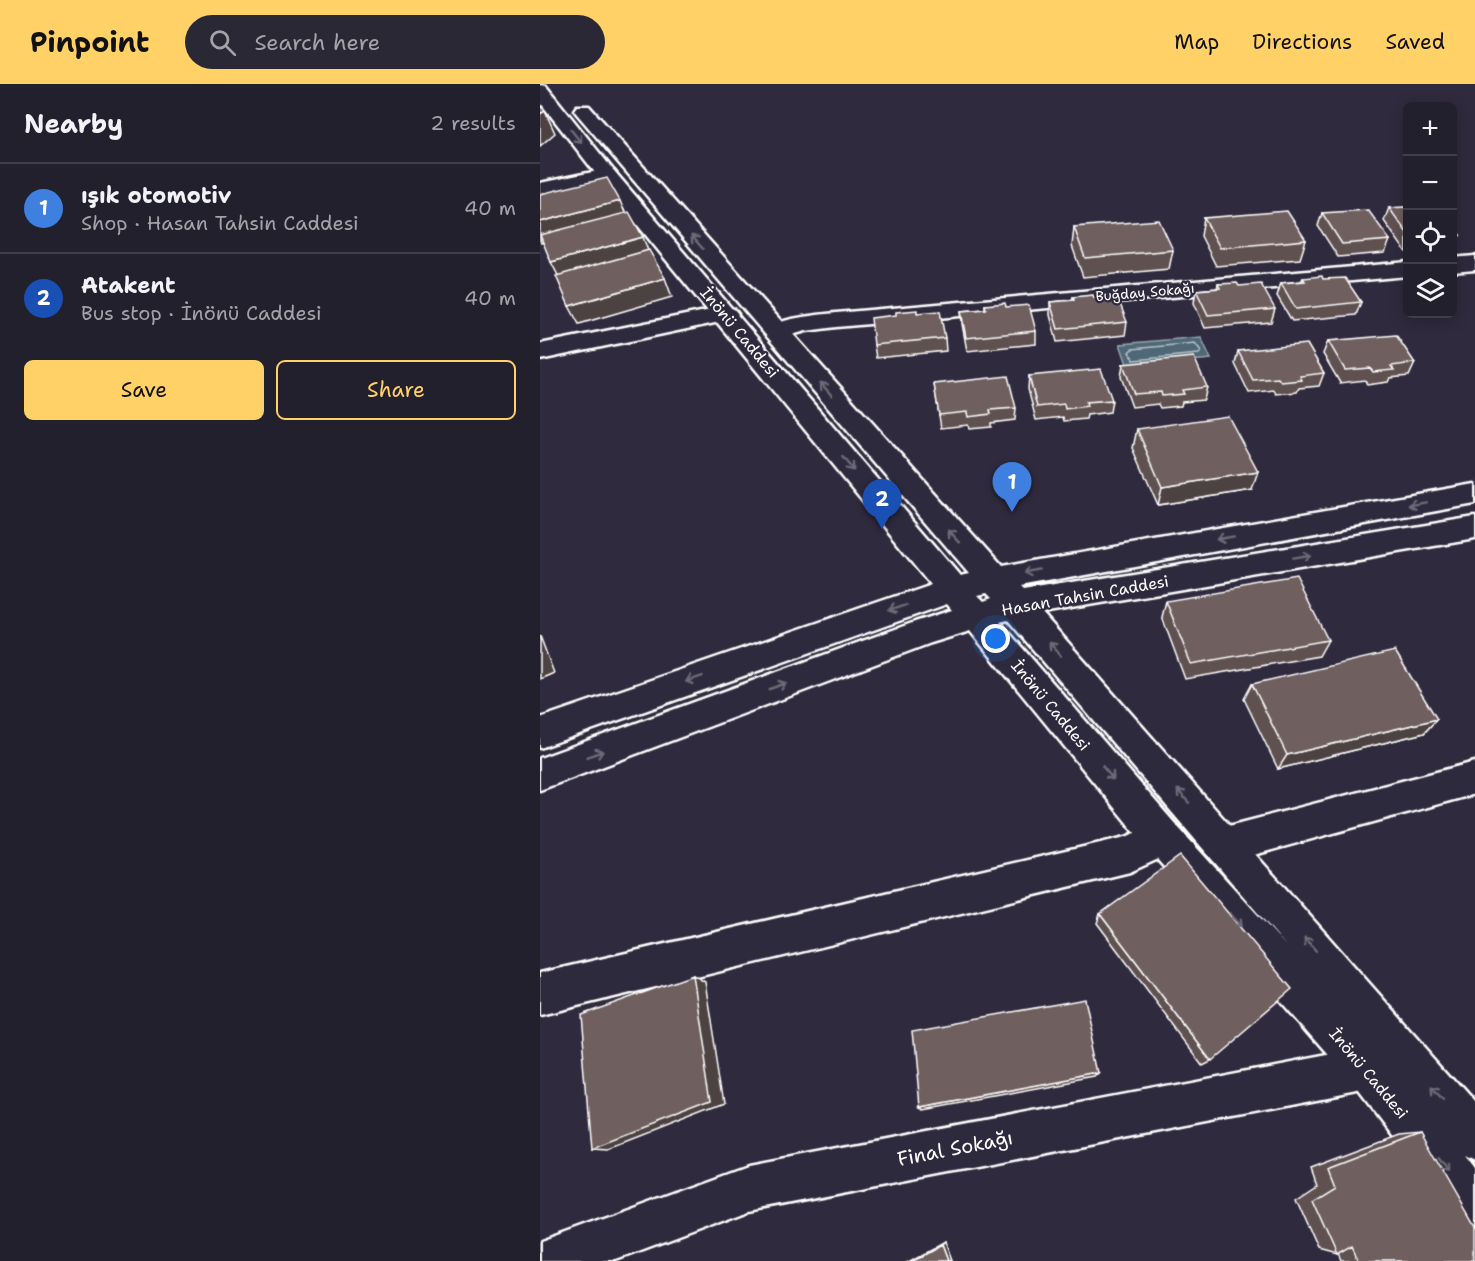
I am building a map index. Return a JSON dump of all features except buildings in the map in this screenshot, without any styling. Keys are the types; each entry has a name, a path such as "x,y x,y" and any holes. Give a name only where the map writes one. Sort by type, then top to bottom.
{"main road":[{"path":"540,89 555,84"},
{"path":"560,84 1225,845 1475,1137"},
{"name":"İnönü Caddesi","path":"540,89 607,175 726,314 1163,838 1368,1069 1475,1205"},
{"path":"540,189 577,183 633,168"},
{"path":"1457,264 1475,262"},
{"name":"Buğday Sokağı","path":"777,332 804,324 836,320 1403,269"},
{"path":"540,352 726,314"},
{"name":"Hasan Tahsin Caddesi","path":"540,734 964,602 1475,494"},
{"name":"Hasan Tahsin Caddesi","path":"1004,593 1475,528"},
{"name":"Hasan Tahsin Caddesi","path":"540,774 926,631 964,602"},
{"path":"1225,845 1475,778"},
{"path":"540,994 1130,854 1163,838"},
{"name":"Final Sokağı","path":"551,1261 749,1188 1368,1069"}],"water":[{"path":"1201,337 1211,359 1128,367 1120,344"}],"place":[{"name":"ışık otomotiv","path":"1012,512"},
{"name":"Atakent","path":"882,529"}]}
